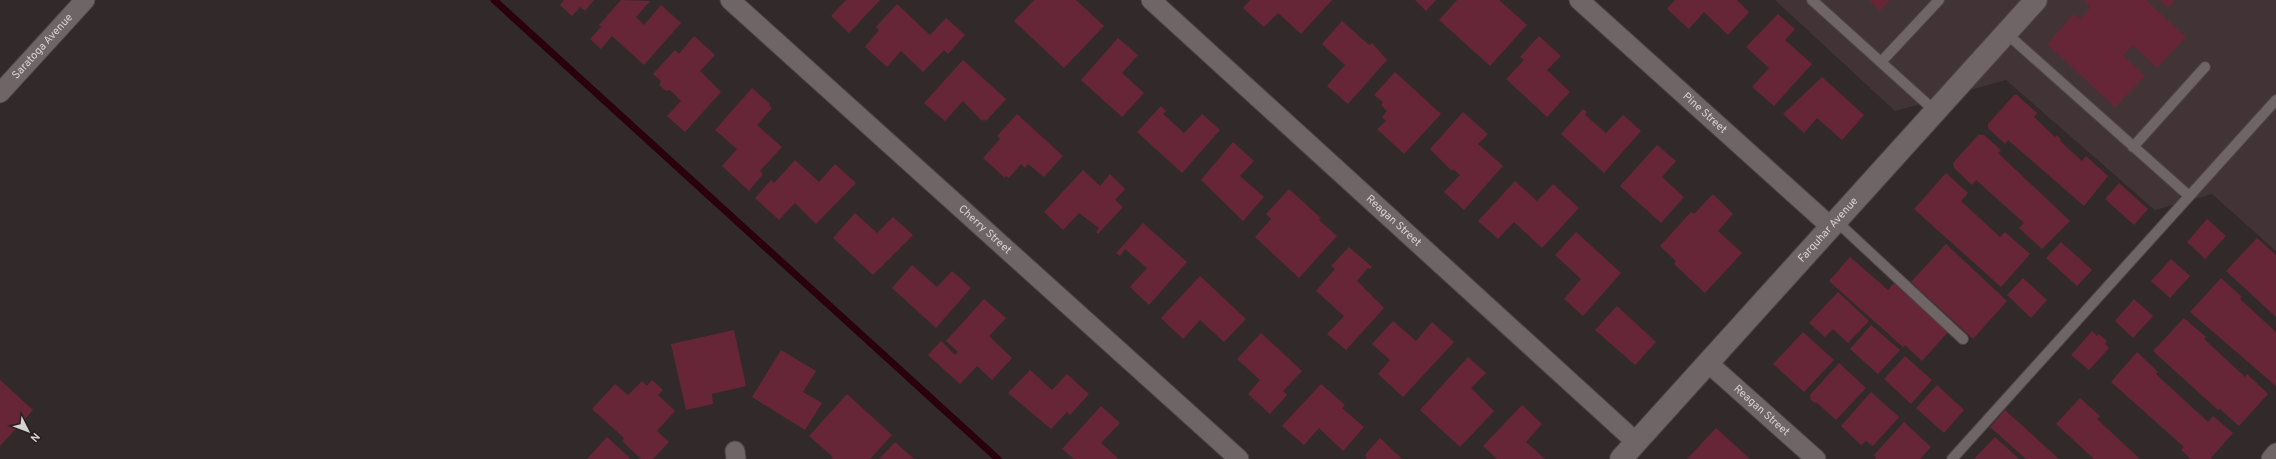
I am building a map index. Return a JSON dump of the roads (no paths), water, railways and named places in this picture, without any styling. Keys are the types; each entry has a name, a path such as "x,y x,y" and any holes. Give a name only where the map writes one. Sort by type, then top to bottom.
{"street":[{"name":"Saratoga Avenue","path":"0,93 85,0"},
{"name":"Cherry Street","path":"730,0 1239,459"},
{"name":"Reagan Street","path":"1151,0 1636,442"},
{"name":"Pine Street","path":"1579,0 1832,223"},
{"name":"Farquhar Avenue","path":"1621,459 1832,223 2036,0"},
{"name":"Reagan Street","path":"1707,362 1816,459"},
{"path":"2271,459 2276,454"}],"lane":[{"path":"1812,0 1935,111"},
{"path":"1881,62 1939,0"},
{"path":"2006,33 2189,196"},
{"path":"2133,147 2205,67"},
{"path":"1952,459 2276,100"},
{"path":"1832,223 1963,339"}],"waterway":[{"path":"494,0 998,459"}]}
